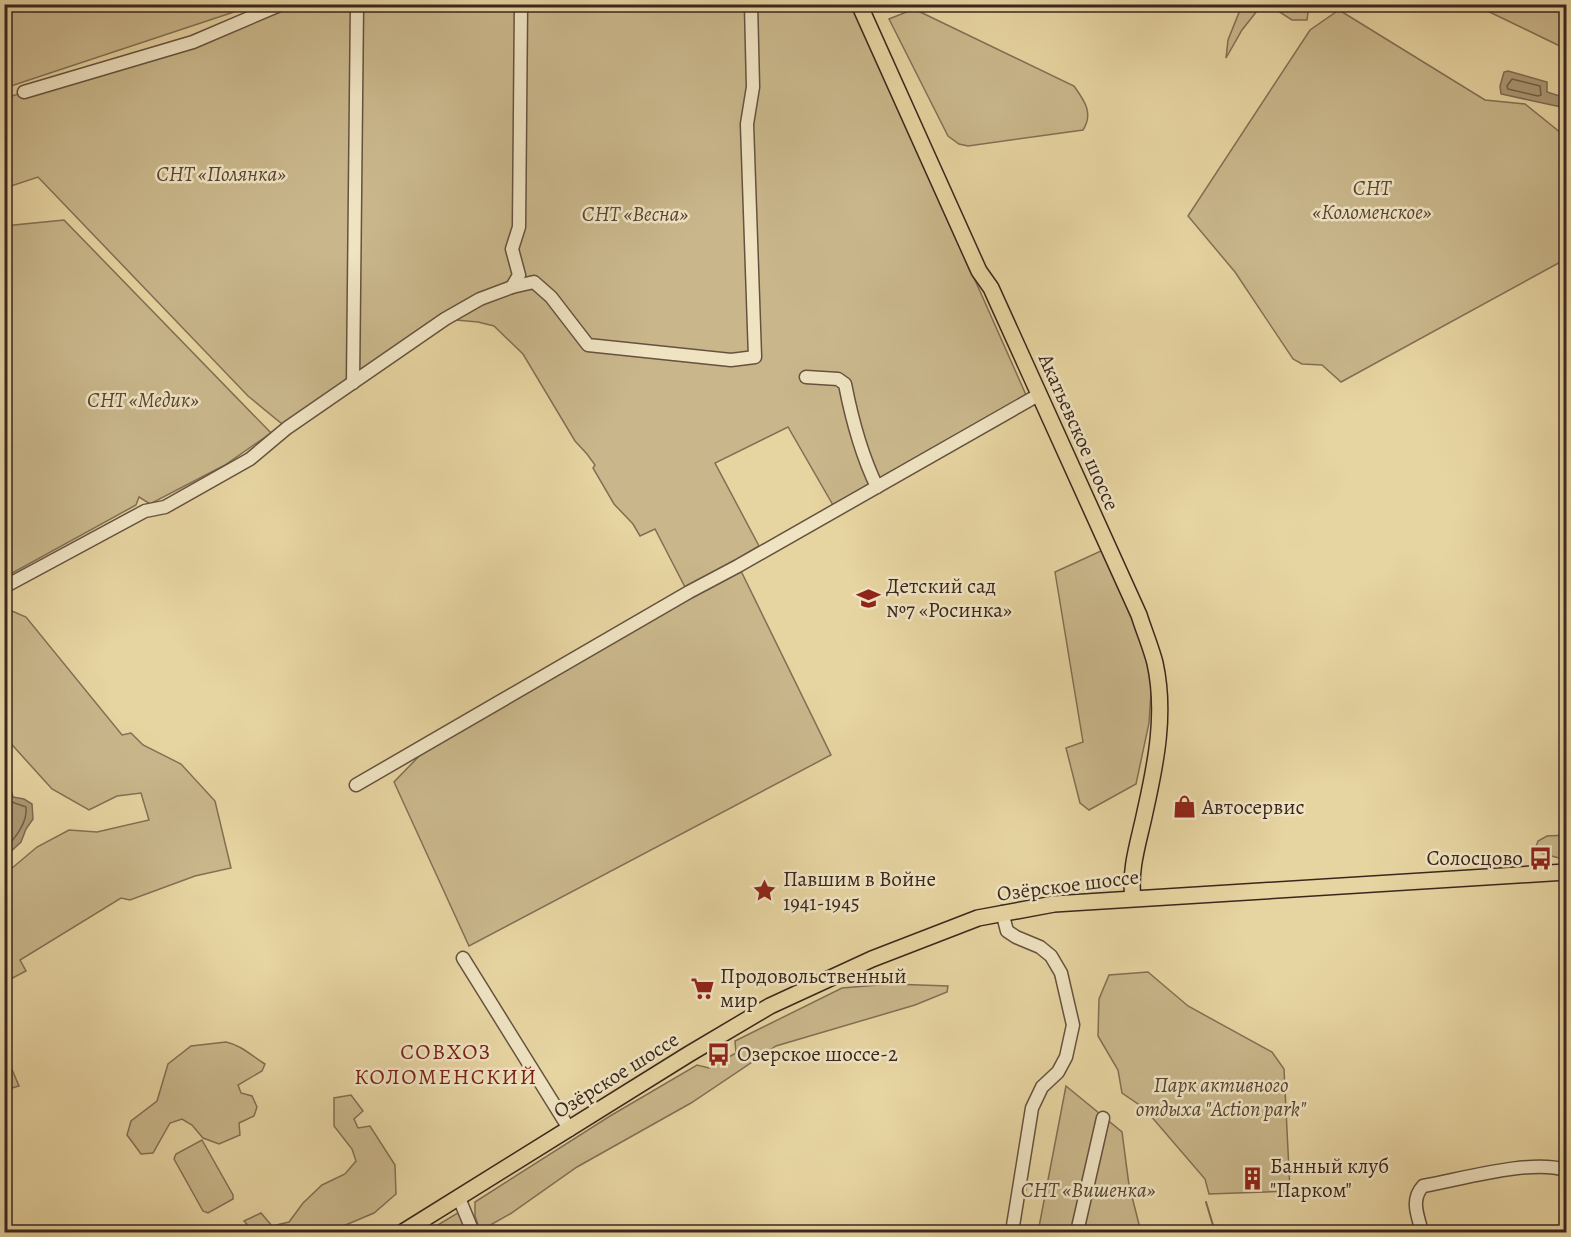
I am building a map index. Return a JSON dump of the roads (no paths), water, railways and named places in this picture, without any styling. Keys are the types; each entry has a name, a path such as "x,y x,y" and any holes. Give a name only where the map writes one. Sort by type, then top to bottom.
{"main road":[{"name":"Акатьевское шоссе","path":"859,4 979,271 991,288 1139,615 1155,665 1160,705 1160,730 1153,777 1131,874 1133,898"},
{"name":"Озёрское шоссе","path":"404,1233 711,1040 795,994 872,959 978,918 1054,904 1566,872"}],"street":[{"path":"24,92 193,42 282,4"},
{"path":"353,383 357,4"},
{"path":"512,287 519,275 512,249 519,227 521,4"},
{"path":"4,587 146,511 165,507 229,472 250,459 287,428 445,319 480,299 512,287 534,282 551,297 588,345 731,360 755,357 747,124 753,87 751,4"},
{"path":"806,377 838,379 845,384 854,427 877,487"},
{"path":"356,785 689,592 1040,394"},
{"path":"1002,912 1007,931 1040,947 1051,956 1061,973 1073,1025 1066,1057 1058,1072 1042,1087 1032,1108 1012,1233"},
{"path":"463,958 570,1130"},
{"path":"1077,1233 1103,1118"},
{"path":"1422,1233 1415,1208 1418,1192 1424,1186 1518,1168 1543,1166 1566,1170"},
{"path":"459,1198 473,1233"}],"water":[{"path":"1508,71 1547,82 1547,92 1566,98 1566,108 1501,94 1500,86 1504,72"},
{"path":"4,782 10,786 13,797 24,799 32,804 33,819 21,842 5,857"}],"waterway":[{"path":"1206,1202 1215,1232"}],"place":[{"name":"Детский сад №7 «Росинка»","path":"868,598"},
{"name":"Автосервис","path":"1184,807"},
{"name":"Солосцово","path":"1541,858"},
{"name":"Павшим в Войне 1941-1945","path":"765,891"},
{"name":"Продовольственный мир","path":"702,988"},
{"name":"Озерское шоссе-2","path":"719,1054"},
{"name":"Банный клуб \"Парком\"","path":"1252,1178"}],"district":[{"name":"СОВХОЗ КОЛОМЕНСКИЙ","path":"446,1064"}],"park label":[{"name":"СНТ «Полянка»","path":"221,174"},
{"name":"СНТ «Коломенское»","path":"1372,200"},
{"name":"СНТ «Весна»","path":"635,214"},
{"name":"СНТ «Медик»","path":"143,400"},
{"name":"Парк активного отдыха \"Action park\"","path":"1221,1097"},
{"name":"СНТ «Вишенка»","path":"1088,1190"}]}
